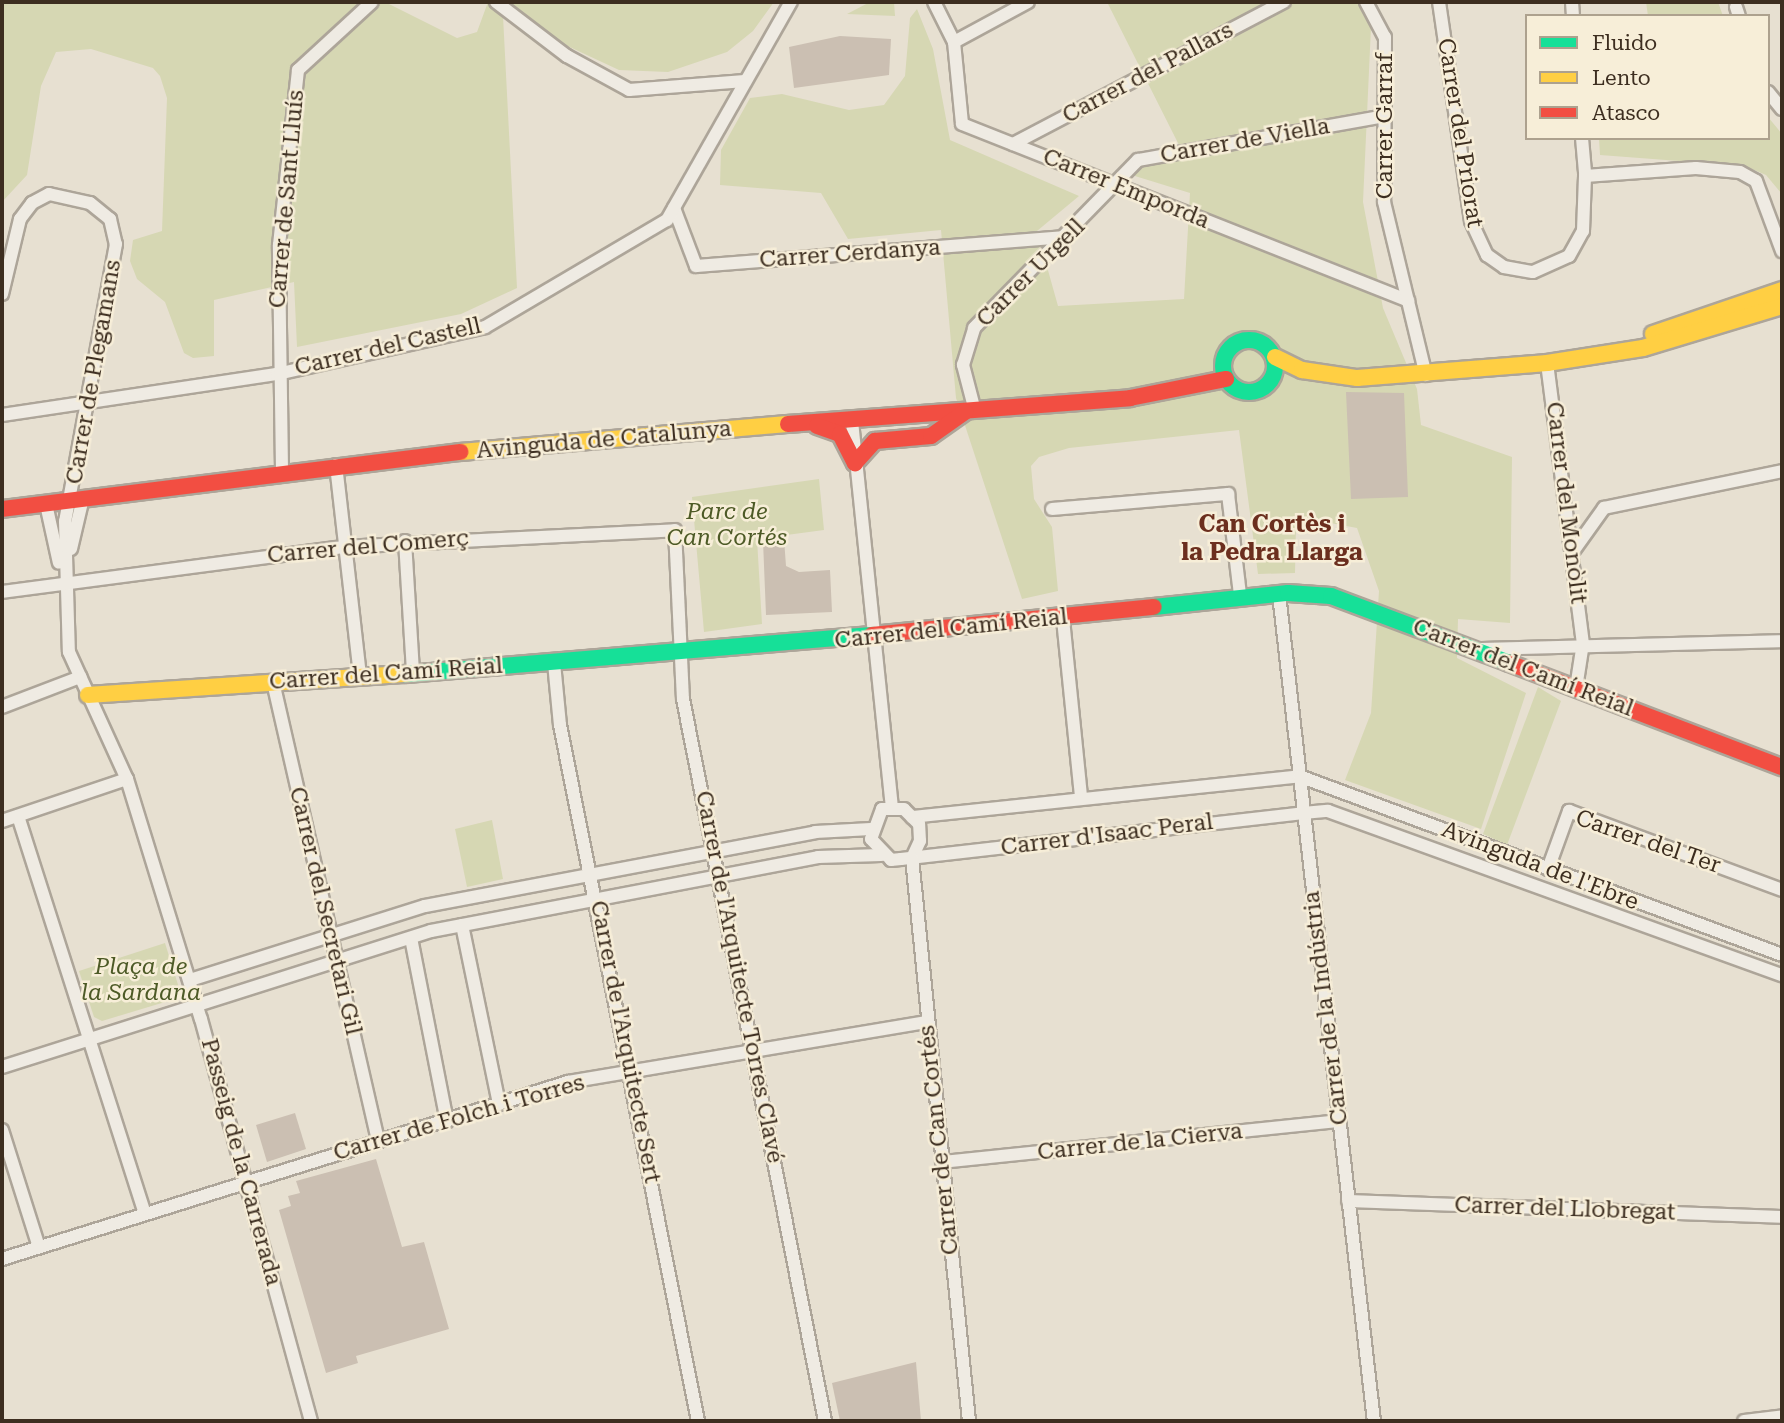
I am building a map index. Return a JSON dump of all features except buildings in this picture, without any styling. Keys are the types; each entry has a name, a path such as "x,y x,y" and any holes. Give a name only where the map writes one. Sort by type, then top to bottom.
{"street":[{"name":"Carrer de Sant Lluís","path":"282,470 277,373 279,245 298,70 372,2"},
{"path":"496,2 567,56 629,90 745,81"},
{"name":"Carrer del Castell","path":"2,415 90,404 277,373 485,327 667,220 791,2"},
{"name":"Carrer Emporda","path":"934,2 954,42 962,124 1408,301"},
{"path":"954,42 1028,2"},
{"name":"Carrer del Pallars","path":"1013,144 1284,2"},
{"name":"Carrer Garraf","path":"1366,2 1385,37 1384,202 1426,375"},
{"name":"Carrer del Priorat","path":"1439,2 1471,221 1487,255 1504,267 1533,272 1569,256 1583,231 1585,176 1582,140"},
{"path":"1770,94 1782,109"},
{"name":"Carrer de Viella","path":"1118,186 1138,160 1384,116"},
{"path":"1585,176 1696,168 1740,172 1756,181 1782,251"},
{"name":"Carrer Urgell","path":"970,411 963,365 974,328 1118,186"},
{"name":"Carrer de Plegamans","path":"2,293 20,219 32,203 49,194 90,203 110,219 116,244 78,498"},
{"name":"Carrer Cerdanya","path":"674,208 696,266 1066,237"},
{"path":"1623,350 1689,322 1782,290"},
{"path":"1689,322 1719,319 1780,306"},
{"path":"1207,380 1236,343 1247,340 1259,341 1275,357 1294,368 1357,378 1426,375 1548,363 1623,350 1780,306"},
{"path":"1273,378 1275,357"},
{"path":"1223,361 1226,379 1244,392 1266,387 1273,378 1294,368"},
{"name":"Carrer del Monòlit","path":"1548,363 1574,550 1583,643 1576,688"},
{"name":"Avinguda de Catalunya","path":"2,509 282,470 1130,398 1207,380 1226,379"},
{"path":"855,463 875,441 931,436 970,411"},
{"path":"852,421 892,807"},
{"path":"810,424 840,434 855,463"},
{"path":"335,465 360,676"},
{"path":"1574,550 1604,508 1782,471"},
{"path":"1052,509 1228,494 1240,595"},
{"name":"Passeig de la Carrerada","path":"65,587 78,498"},
{"name":"Passeig de la Carrerada","path":"46,504 65,587 69,652 127,779 198,1006 311,1421"},
{"name":"Carrer del Comerç","path":"2,592 65,587 79,579 405,541 675,530"},
{"name":"Carrer de l'Arquitecte Torres Clavé","path":"675,530 683,699 825,1421"},
{"path":"405,541 413,672"},
{"name":"Carrer de la Indústria","path":"1279,594 1374,1421"},
{"name":"Carrer del Camí Reial","path":"88,695 873,638 1063,619 1240,595 1331,596 1782,767"},
{"path":"1063,619 1081,797"},
{"path":"1472,649 1583,643 1782,640"},
{"name":"Carrer de l'Arquitecte Sert","path":"554,663 560,724 598,903 698,1421"},
{"path":"2,707 80,677"},
{"name":"Carrer del Secretari Gil","path":"274,682 378,1141"},
{"name":"Carrer d'Isaac Peral","path":"912,817 1299,776"},
{"name":"Avinguda de l'Ebre","path":"1299,776 1782,955"},
{"path":"2,821 127,779"},
{"path":"2,1067 411,938 462,925 598,903 818,857 881,855 912,858 921,832 912,817 892,807 878,813 871,829 881,855"},
{"name":"Avinguda de l'Ebre","path":"1303,813 1328,811 1782,975"},
{"name":"Carrer del Ter","path":"1548,869 1569,811 1782,890"},
{"name":"Carrer d'Isaac Peral","path":"912,858 1303,813"},
{"path":"18,816 92,1037 145,1213"},
{"path":"190,980 425,906 815,832 871,829"},
{"name":"Carrer de Can Cortés","path":"912,858 969,1421"},
{"path":"462,925 499,1104"},
{"path":"411,938 447,1121"},
{"name":"Carrer de Folch i Torres","path":"2,1259 247,1180 568,1082 927,1021"},
{"name":"Carrer de la Cierva","path":"942,1162 1339,1121"},
{"path":"2,1130 39,1247"},
{"name":"Carrer del Llobregat","path":"1349,1201 1782,1217"},
{"path":"1744,1421 1782,1416"}],"green space":[{"path":"2,2 385,2 457,38 477,32 488,2 774,2 753,31 727,52 668,72 619,70 503,16 517,288 461,314 297,347 294,282 214,300 214,356 193,358 184,353 165,302 137,279 130,261 133,240 162,231 167,98 160,76 153,68 91,49 56,52 41,86 27,175 2,202"},
{"path":"870,2 894,2 895,16 847,14"},
{"path":"1107,2 1357,2 1371,27 1363,202 1383,308 1417,389 1421,425 1512,457 1510,623 1458,619 1457,658 1526,693 1481,829 1345,780 1371,713 1379,591 1357,528 1325,522 1296,526 1295,573 1258,574 1239,430 1069,448 1039,457 1031,466 1034,499 1052,527 1058,591 1022,599 956,398 941,230 848,239 821,193 720,185 721,150 750,98 782,94 849,110 884,105 905,76 910,18 917,9 933,49 950,140 1079,196 1037,231 1058,306 1184,299 1190,193 1122,172 1179,145"},
{"path":"1646,2 1718,2 1722,14 1648,14"},
{"path":"1770,119 1782,134 1782,194 1766,175 1745,166 1600,155 1599,140 1770,140"},
{"name":"Parc de Can Cortés","path":"819,479 824,530 757,539 762,624 704,632 692,497"},
{"path":"1538,687 1561,701 1507,845 1483,834"},
{"path":"492,820 503,879 467,887 455,829"},
{"name":"Plaça de la Sardana","path":"165,943 180,991 175,999 102,1021 94,1017 79,971"}],"traffic: fast":[{"path":"1249,340 1268,347 1275,366 1268,385 1249,392 1230,385 1223,366 1230,347 1249,340"},
{"path":"1154,607 1288,593 1331,596 1509,663"},
{"path":"406,674 872,635"}],"traffic: slow":[{"path":"1653,334 1782,290"},
{"path":"1275,357 1302,370 1357,378 1547,363 1643,348 1782,306"},
{"path":"460,452 788,424"},
{"path":"88,695 406,674"}],"traffic: jam":[{"path":"788,424 1130,398 1226,379"},
{"path":"817,426 840,434 855,463 875,441 931,436 965,412"},
{"path":"2,509 460,452"},
{"path":"872,635 1154,607"},
{"path":"1509,663 1782,767"}],"district":[{"name":"Can Cortès i la Pedra Llarga","path":"1272,539"}]}
